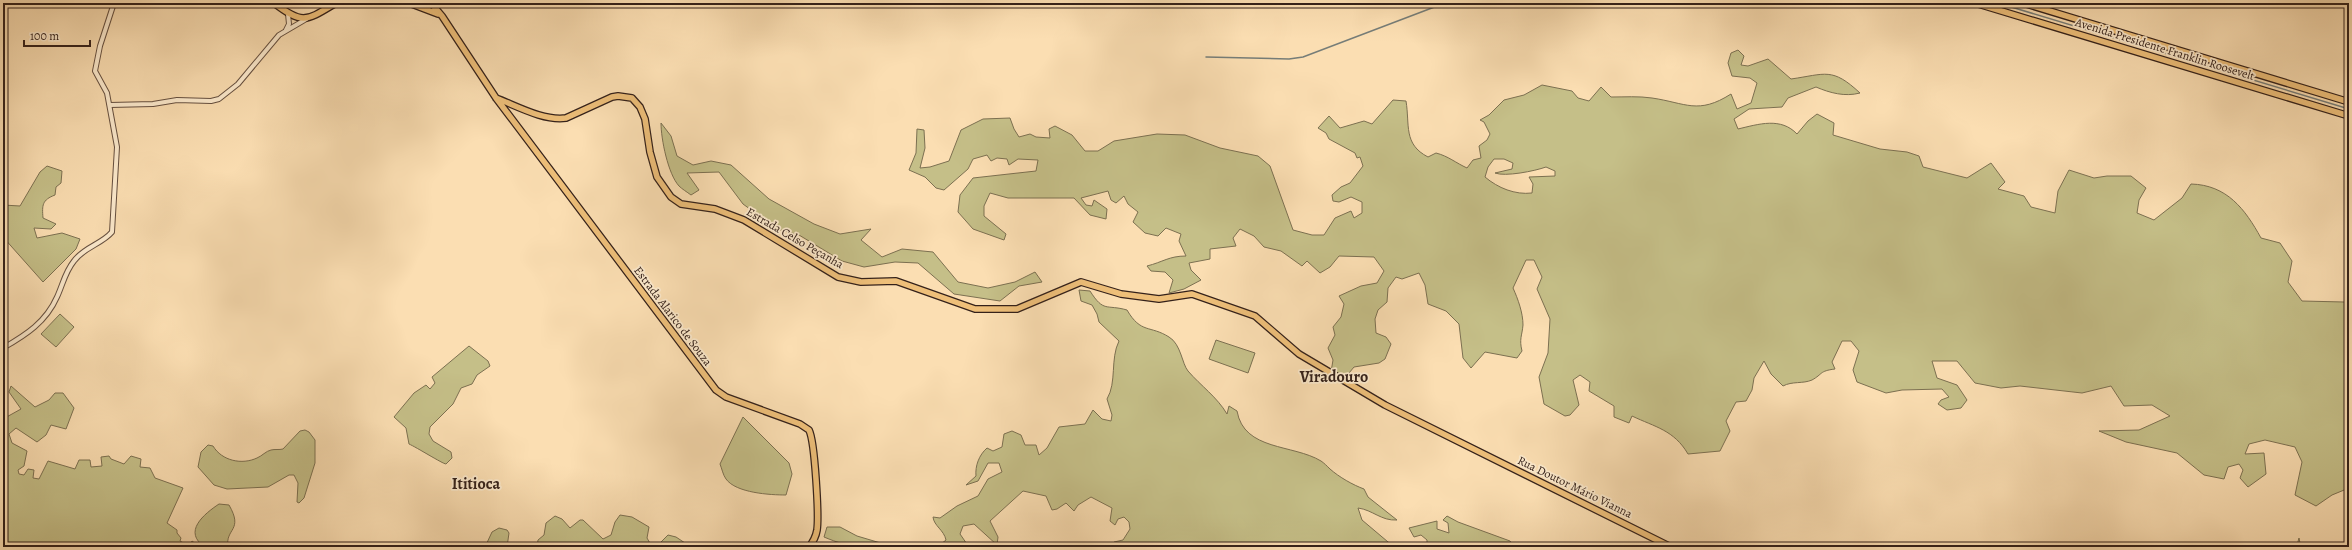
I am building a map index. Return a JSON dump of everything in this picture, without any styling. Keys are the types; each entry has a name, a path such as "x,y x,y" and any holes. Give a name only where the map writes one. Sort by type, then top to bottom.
{"main road":[{"path":"274,3 288,14 296,18 308,18 336,3"},
{"path":"409,3 427,8 442,16"},
{"path":"431,3 442,16"},
{"name":"Avenida Presidente Franklin Roosevelt","path":"1975,3 2349,116"},
{"name":"Avenida Presidente Franklin Roosevelt","path":"2023,3 2349,102"},
{"name":"Estrada Alarico de Souza","path":"442,16 496,98 716,390 726,397 800,424 809,430 814,452 817,522 815,536 809,547"},
{"name":"Estrada Celso Peçanha","path":"496,98 540,115 559,119 580,113 612,97 618,96 632,98 640,107 644,119 650,152 657,177 671,197 681,204 715,209 744,220 838,277 861,282 896,281 970,309 993,311 1017,309 1081,282 1121,294 1153,298 1192,294 1255,316 1299,354 1329,373 1385,405 1470,448"},
{"name":"Rua Doutor Mário Vianna","path":"1470,448 1671,547"}],"street":[{"path":"3,348 34,329 45,318 57,297 66,271 74,260 83,250 112,232 117,147 110,105 105,87 96,71 100,46 114,3"},
{"path":"284,32 289,24 288,14"},
{"path":"110,105 153,104 177,100 211,101 219,99 238,84 273,41 284,32 308,18"}],"shaded area":[{"path":"1738,50 1744,56 1741,65 1748,66 1768,59 1791,79 1821,74 1835,76 1842,79 1860,93 1849,95 1838,94 1816,87 1788,98 1782,107 1749,109 1734,119 1738,129 1769,123 1784,125 1797,134 1808,121 1817,114 1834,123 1833,135 1880,149 1907,152 1919,156 1923,167 1967,178 1991,163 2005,182 1998,189 2024,196 2031,207 2055,213 2058,191 2069,170 2094,178 2107,176 2131,176 2146,188 2139,200 2137,213 2154,220 2182,198 2191,184 2204,185 2215,189 2234,200 2248,217 2261,238 2280,243 2292,261 2288,282 2302,301 2344,302 2349,305 2349,488 2332,495 2316,506 2295,495 2302,462 2295,447 2265,440 2249,444 2245,454 2264,453 2266,474 2248,487 2240,478 2243,470 2239,464 2228,467 2224,479 2204,475 2177,453 2126,442 2099,431 2139,430 2170,416 2152,405 2124,406 2111,386 2082,393 2020,386 2001,388 1975,383 1957,361 1932,361 1937,378 1957,385 1967,400 1961,408 1947,410 1938,404 1941,400 1949,397 1942,389 1902,390 1886,393 1857,382 1853,370 1859,351 1851,341 1842,341 1832,362 1835,369 1824,372 1809,381 1783,386 1771,374 1764,361 1754,378 1752,390 1746,401 1736,402 1726,421 1730,431 1720,451 1688,454 1677,439 1663,430 1632,416 1629,423 1614,417 1614,406 1589,391 1590,382 1580,375 1573,380 1579,405 1570,415 1565,416 1544,404 1539,377 1548,353 1550,319 1537,289 1542,277 1534,260 1526,260 1513,288 1520,306 1523,320 1521,340 1522,351 1517,358 1485,352 1471,368 1463,358 1459,324 1446,311 1428,304 1425,285 1419,273 1402,279 1396,277 1388,288 1387,302 1378,310 1375,319 1376,333 1386,337 1391,344 1385,359 1379,363 1354,367 1344,379 1331,372 1333,360 1328,348 1335,335 1333,327 1341,317 1344,304 1339,296 1361,286 1377,283 1384,271 1374,257 1339,256 1330,267 1320,273 1307,261 1302,266 1281,251 1264,247 1254,236 1240,229 1233,238 1236,246 1210,249 1210,259 1189,263 1191,270 1201,280 1184,289 1169,293 1173,280 1165,272 1151,271 1147,266 1170,258 1186,256 1179,241 1181,234 1166,228 1158,236 1145,233 1133,222 1138,212 1128,204 1124,196 1116,203 1111,200 1108,191 1081,198 1086,205 1092,206 1094,200 1107,209 1106,219 1090,215 1074,198 1008,198 990,193 984,206 984,216 1006,234 1004,240 973,229 958,212 960,195 973,178 1036,171 1038,160 1018,159 1009,165 1007,159 997,158 991,161 987,155 973,159 968,169 944,190 936,188 925,177 909,170 916,153 917,129 924,130 925,148 920,168 930,167 949,161 961,130 983,119 1010,118 1019,137 1030,134 1036,137 1050,138 1049,129 1055,126 1072,135 1085,151 1098,151 1114,141 1157,134 1185,135 1220,148 1258,156 1270,166 1293,230 1312,235 1324,235 1335,218 1351,211 1354,218 1362,213 1362,202 1351,197 1339,202 1333,201 1332,195 1341,187 1350,183 1363,166 1360,157 1357,158 1355,153 1329,139 1326,133 1318,128 1329,116 1340,128 1364,121 1372,124 1393,100 1406,101 1409,133 1411,140 1420,152 1428,157 1436,153 1440,154 1467,168 1473,160 1481,158 1479,146 1487,140 1490,134 1484,122 1480,120 1489,115 1504,100 1524,95 1542,85 1572,91 1578,98 1589,101 1601,87 1611,97 1647,97 1692,106 1710,104 1731,94 1737,109 1751,103 1757,83 1750,78 1732,76 1728,63 1731,53","holes":["1494,159 1504,159 1513,163 1512,169 1495,173 1513,174 1546,167 1555,171 1555,176 1529,177 1533,184 1532,193 1513,192 1495,184 1485,177 1488,167"]},
{"path":"661,123 671,136 677,156 693,165 711,161 731,165 769,199 814,224 840,234 871,229 861,240 882,257 902,249 933,252 958,282 988,288 1015,282 1035,272 1042,282 1019,286 1000,301 954,294 918,263 895,262 864,267 842,261 799,235 777,229 743,204 719,172 687,173 699,190 691,195 679,186 675,181 668,165 662,138"},
{"path":"47,166 62,171 61,183 56,187 55,195 45,201 43,206 43,218 56,224 51,229 34,228 37,238 62,233 80,239 76,249 43,282 3,237 3,205 20,206 40,172"},
{"path":"1079,290 1090,291 1102,305 1127,310 1132,318 1141,326 1162,333 1173,340 1179,349 1188,371 1214,397 1227,414 1229,406 1237,411 1241,424 1249,433 1259,440 1310,456 1321,461 1342,478 1364,489 1368,497 1397,520 1386,519 1358,508 1362,520 1394,547 1115,547 1114,542 1123,540 1130,529 1129,522 1124,517 1118,519 1115,525 1110,521 1112,508 1091,497 1078,505 1074,511 1066,503 1057,509 1052,510 1046,496 1023,491 990,521 998,537 997,545 974,524 963,526 960,534 969,547 953,545 927,547 930,543 941,544 946,540 943,533 935,523 933,517 940,518 957,506 978,496 988,479 1002,472 999,463 988,463 978,481 966,485 976,476 978,461 984,451 987,448 993,451 1002,447 1004,434 1012,431 1021,435 1025,445 1036,445 1039,455 1047,448 1059,427 1085,424 1093,410 1102,419 1111,421 1112,415 1107,399 1112,385 1116,348 1119,341 1099,322 1092,305 1081,301"},
{"path":"60,314 74,327 56,347 41,334"},
{"path":"1216,340 1255,353 1248,373 1209,359"},
{"path":"469,346 488,361 490,366 477,375 472,384 461,388 453,404 430,427 429,434 433,441 451,452 452,458 446,464 409,444 406,428 394,417 414,393 426,385 430,389 435,383 432,377"},
{"path":"11,386 35,407 49,400 55,393 63,393 74,408 66,429 51,425 46,435 37,442 16,428 9,434 12,443 27,451 24,466 18,470 19,474 24,475 28,469 34,470 33,478 39,479 48,461 75,469 79,460 90,460 91,467 102,466 101,457 109,456 111,459 124,464 131,456 141,459 140,467 150,468 155,478 183,488 167,523 177,530 177,533 181,538 180,541 189,546 192,541 200,547 3,547 3,419 21,409 9,392"},
{"path":"743,417 789,463 792,474 786,495 763,494 745,490 731,484 723,474 720,464"},
{"path":"305,430 309,432 315,440 315,463 304,498 299,503 297,502 298,483 294,475 289,475 268,487 227,489 214,485 198,467 201,452 208,445 213,446 227,458 245,461 257,458 272,450 283,449 300,431"},
{"path":"219,504 229,505 235,520 233,529 229,536 228,547 205,547 198,541 195,535 195,529 202,518"},
{"path":"620,515 632,517 649,527 647,538 651,545 657,546 668,535 676,537 691,547 537,547 538,540 544,535 546,523 555,516 562,519 570,528 580,520 583,520 603,539 611,535 615,522"},
{"path":"1447,516 1458,522 1510,541 1515,547 1427,547 1427,540 1421,535 1414,537 1409,528 1437,521 1437,529 1449,533 1448,523 1443,520"},
{"path":"827,527 840,527 857,536 894,547 843,544 824,537"},
{"path":"499,528 507,530 509,533 507,547 485,547 492,532"},
{"path":"2299,538 2300,543 2308,547 2286,547 2288,543 2297,545"}],"waterway":[{"path":"1206,57 1289,59 1303,57 1445,3"},
{"path":"1998,3 2349,109"}],"district":[{"name":"Viradouro","path":"1334,376"},
{"name":"Ititioca","path":"476,483"}]}
